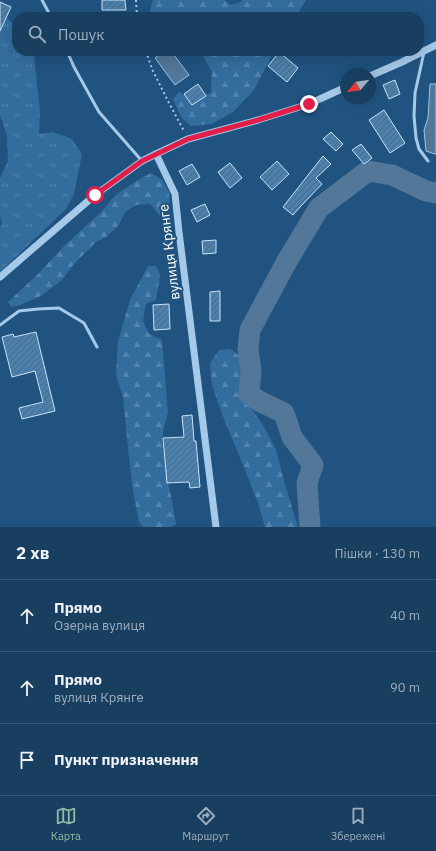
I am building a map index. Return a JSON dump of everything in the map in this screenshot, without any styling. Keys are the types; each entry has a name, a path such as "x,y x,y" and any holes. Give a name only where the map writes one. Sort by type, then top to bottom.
{"street":[{"path":"424,50 436,45"},
{"path":"376,73 413,56"},
{"path":"0,277 95,195 142,161 188,139 258,120 301,106 340,90"},
{"name":"вулиця Крянге","path":"156,154 175,194 216,527"}],"lane":[{"path":"42,0 48,12"},
{"path":"70,56 74,68 100,112 142,161"},
{"path":"423,56 415,93 414,116 416,138 419,149 428,160"},
{"path":"0,325 19,312 59,308 84,323 97,346"}],"path":[{"path":"136,0 137,12"},
{"path":"148,56 152,69 188,139"}],"green space":[{"path":"153,0 224,0 231,5 241,2 242,0 306,0 299,12 149,12"},
{"path":"0,15 7,18 12,23 12,56 34,56 40,112 39,134 53,132 72,139 82,154 74,194 66,209 0,272 0,227 2,223 0,216 0,178 8,161 7,136 0,115"},
{"path":"203,56 271,56 254,90 233,112 212,124 191,126 181,117 173,99 179,92 191,98 211,93 212,72"},
{"path":"151,173 162,180 169,192 170,206 166,215 160,216 150,204 136,205 125,212 119,225 106,237 96,242 75,263 62,280 41,296 20,305 11,307 8,302 38,274 64,246 100,213 117,194"},
{"path":"148,266 156,266 160,275 156,300 146,304 143,321 149,334 162,340 168,412 162,440 167,478 176,524 171,527 143,527 139,522 133,492 123,397 116,375 118,341 130,300"},
{"path":"230,349 240,356 241,378 249,405 263,425 276,450 298,527 265,527 258,503 222,414 212,385 210,363 219,350"}],"shaded area":[{"path":"158,56 175,56 189,75 175,85 155,58"},
{"path":"430,84 436,84 436,154 426,151 424,130 428,118"}],"building":[{"path":"102,0 125,0 126,10 102,10"},
{"path":"0,2 11,7 0,31"},
{"path":"276,56 284,56 298,68 287,82 268,66"},
{"path":"395,80 400,94 389,99 383,85"},
{"path":"198,84 206,96 192,105 184,94"},
{"path":"384,110 405,143 390,153 369,120"},
{"path":"331,132 343,144 336,151 323,139"},
{"path":"361,144 372,158 364,164 352,150"},
{"path":"323,156 331,164 316,178 322,184 293,215 283,207"},
{"path":"277,161 289,174 272,190 260,177"},
{"path":"230,163 242,178 230,188 218,172"},
{"path":"192,164 200,177 187,185 179,171"},
{"path":"205,204 210,215 197,222 191,210"},
{"path":"216,240 216,253 203,254 202,241"},
{"path":"220,291 220,321 210,321 210,292"},
{"path":"169,304 170,329 154,330 153,305"},
{"path":"36,332 55,411 22,419 19,408 43,402 35,371 12,377 2,337 13,334 14,337"},
{"path":"192,415 200,487 190,488 189,482 167,483 163,438 184,437 182,416"}],"waterway":[{"path":"310,527 307,483 313,465 292,437 284,413 259,401 249,394 251,371 248,349 250,330 287,261 319,208 368,171 392,175 426,191 436,193"}],"route":[{"path":"95,195 142,161 188,139 309,104"}]}
